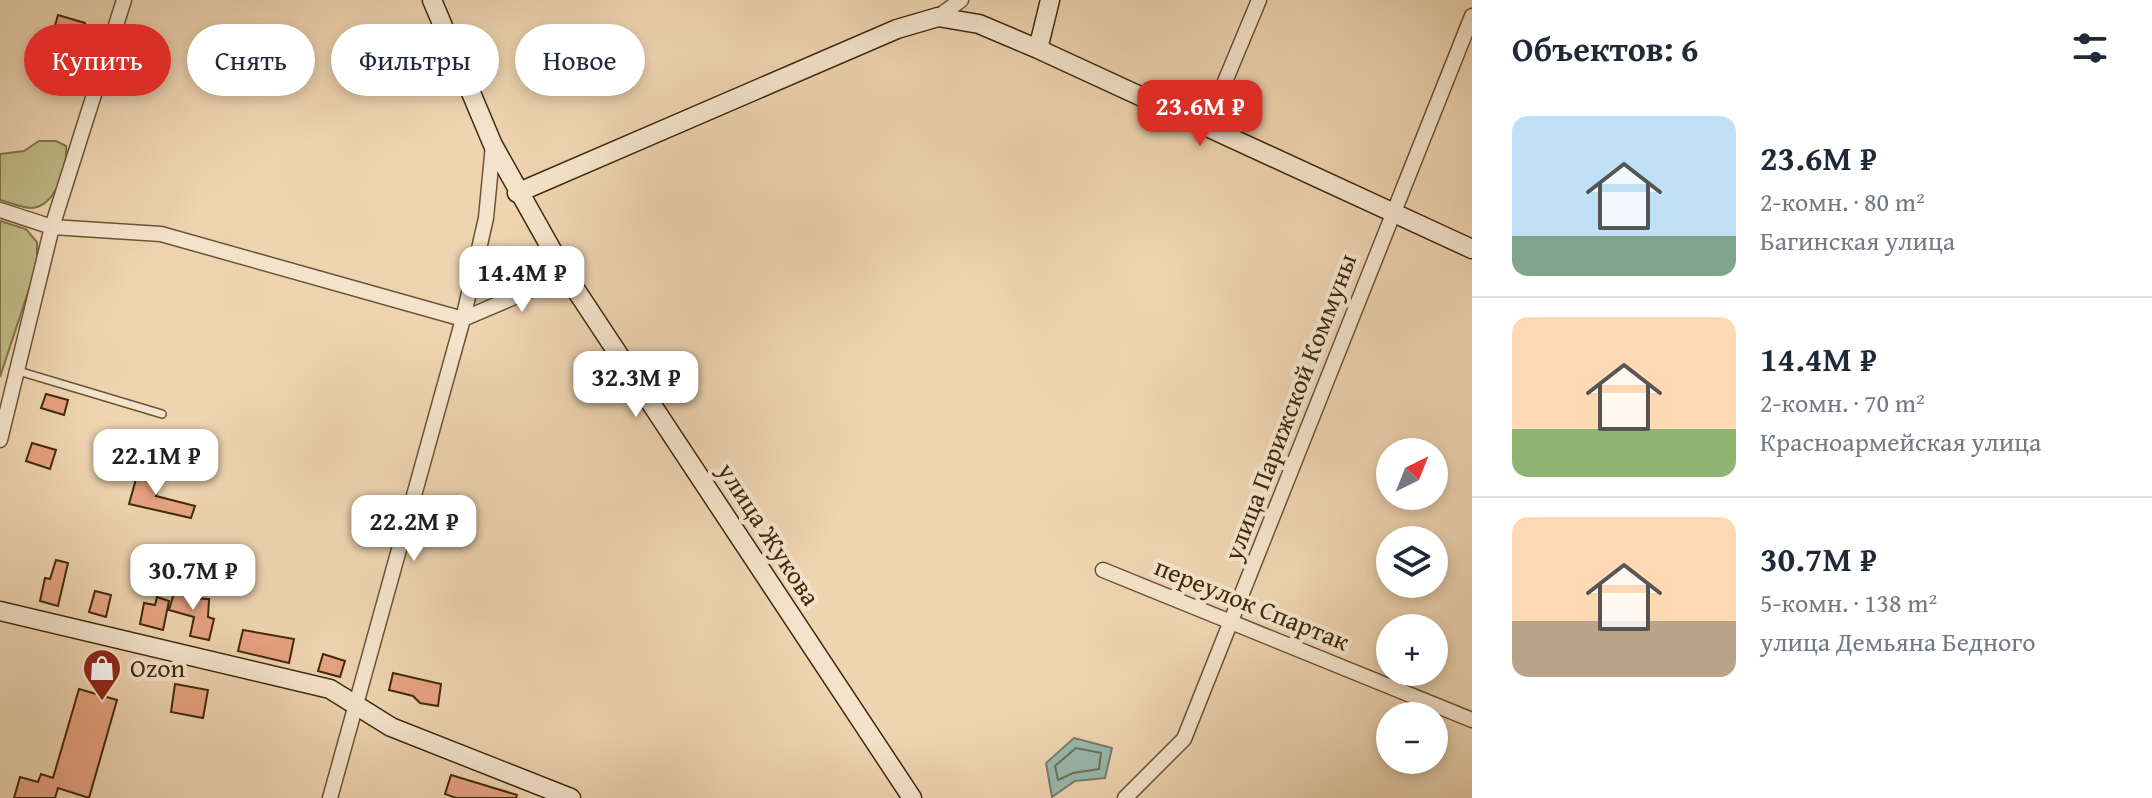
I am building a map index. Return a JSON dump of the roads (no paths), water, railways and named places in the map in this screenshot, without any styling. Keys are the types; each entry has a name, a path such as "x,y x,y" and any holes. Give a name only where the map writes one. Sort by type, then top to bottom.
{"street":[{"path":"0,440 52,227 124,0"},
{"name":"улица Жукова","path":"432,0 493,145 517,193 566,275 912,798"},
{"path":"517,193 897,29 938,17 961,0"},
{"path":"1038,49 1050,0"},
{"path":"1206,127 1259,0"},
{"name":"улица Парижской Коммуны","path":"1125,798 1184,739 1472,16"},
{"path":"938,17 979,24 1038,49 1472,249"},
{"path":"330,798 463,319 486,218 493,145"},
{"path":"0,210 52,227 161,234 463,319 566,275"},
{"name":"переулок Спартак","path":"1103,570 1472,720"},
{"path":"0,611 330,689 353,707 391,727 571,798"}],"lane":[{"path":"15,370 162,414"}],"water":[{"path":"1074,738 1112,748 1105,778 1075,781 1052,797 1046,763"}],"place":[{"name":"Ozon","path":"102,702"}]}
